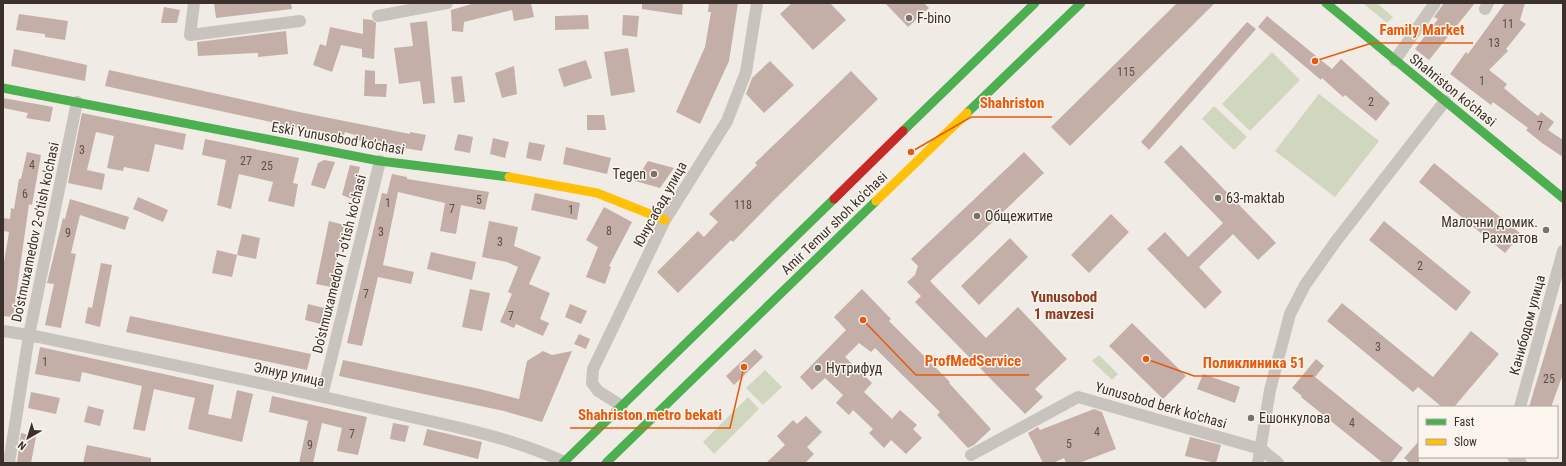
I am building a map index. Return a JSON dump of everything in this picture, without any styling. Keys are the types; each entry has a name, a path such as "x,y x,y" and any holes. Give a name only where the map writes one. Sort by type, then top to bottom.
{"main road":[{"name":"Amir Temur shoh ko'chasi","path":"564,463 1035,3"},
{"name":"Amir Temur shoh ko'chasi","path":"606,463 1081,3"},
{"name":"Shahriston ko'chasi","path":"1326,3 1563,198"},
{"name":"Eski Yunusobod ko'chasi","path":"3,88 380,161 426,168 468,171 555,183 599,194 665,220"}],"street":[{"path":"194,3 190,35 300,21"},
{"path":"378,16 447,3"},
{"name":"Юнусабад улица","path":"622,406 598,391 592,383 593,369 665,220 727,122 746,72 757,3"},
{"path":"1395,60 1435,3"},
{"path":"1258,463 1270,390 1290,314 1305,285 1336,241 1445,101"},
{"name":"Do'stmuxamedov 2-o'tish ko'chasi","path":"9,463 29,335 77,102"},
{"name":"Do'stmuxamedov 1-o'tish ko'chasi","path":"322,396 380,161"},
{"name":"Канибодом улица","path":"1520,406 1563,251"},
{"name":"Элнур улица","path":"3,331 29,335 322,396 442,424 539,450 564,463"},
{"name":"Yunusobod berk ko'chasi","path":"971,455 1078,397 1261,449"},
{"path":"1261,449 1278,463"}],"green space":[{"path":"1363,3 1377,3 1393,17 1387,23"},
{"path":"1272,52 1300,80 1250,131 1222,104"},
{"path":"1319,94 1379,141 1335,197 1275,151"},
{"path":"1214,106 1247,137 1234,150 1202,119"},
{"path":"1099,355 1118,374 1112,380 1092,361"},
{"path":"765,370 782,387 763,405 746,388"},
{"path":"748,397 759,409 714,454 703,442"}],"building":[{"path":"214,3 291,3 292,9 216,18"},
{"path":"475,3 531,3 534,17 514,21 512,10 464,22 463,32 452,31 451,10"},
{"path":"642,3 683,3 682,15 642,9"},
{"path":"709,3 738,3 729,61 700,124 676,112 705,47 711,12 708,12"},
{"path":"792,3 830,3 846,20 813,50 780,14"},
{"name":"F-bino","path":"885,3 924,3 929,8 908,27"},
{"path":"1177,3 1215,3 1070,146 1051,127"},
{"path":"1444,3 1475,3 1429,60 1415,49 1438,19 1434,17"},
{"path":"1505,3 1525,3 1520,20 1526,24 1506,49 1508,51 1489,70 1507,84 1504,88 1524,105 1538,116 1541,112 1554,122 1548,130 1563,140 1563,157 1542,143 1526,130 1528,128 1493,102 1491,105 1450,74 1466,52 1468,54"},
{"path":"164,7 180,10 177,23 161,23"},
{"path":"19,14 68,21 65,40 45,37 45,34 16,30"},
{"path":"588,15 589,29 555,30 555,16"},
{"path":"623,15 639,16 637,37 622,35"},
{"path":"1267,16 1332,69 1341,59 1390,103 1376,121 1345,95 1343,97 1322,78 1321,80 1258,27"},
{"path":"363,19 372,20 376,23 374,59 362,57 362,49 341,45 332,72 313,65 320,44 326,46 330,27 363,34"},
{"path":"427,21 435,103 423,104 420,81 399,84 394,48 413,46 410,23"},
{"path":"1247,22 1256,29 1149,150 1141,142"},
{"path":"286,31 288,54 258,57 258,53 198,56 197,42"},
{"path":"628,48 635,92 611,96 604,52"},
{"path":"14,49 87,65 85,81 11,66"},
{"path":"586,60 592,78 564,87 558,69"},
{"path":"770,61 794,85 764,113 746,94 752,78"},
{"path":"514,66 517,94 502,98 495,73"},
{"path":"109,70 299,112 410,134 410,132 426,135 422,151 357,140 358,136 345,132 343,137 340,137 105,86"},
{"path":"365,70 375,71 375,84 387,84 386,97 364,96"},
{"path":"851,71 878,99 733,242 731,240 678,293 657,272 698,231 704,237 718,222 709,214 757,165 755,163"},
{"path":"462,76 465,102 454,103 451,77"},
{"path":"3,98 53,107 50,122 26,118 28,113 3,108"},
{"path":"82,113 186,134 183,150 155,144 149,172 124,167 123,171 107,168 114,136 96,132 87,170 105,174 102,190 68,183"},
{"path":"587,115 604,115 606,130 587,130"},
{"path":"458,134 473,137 470,153 454,150"},
{"path":"493,138 509,142 505,158 490,154"},
{"path":"205,139 299,158 293,183 298,184 294,207 268,201 273,182 239,174 231,209 217,205 226,160 202,155"},
{"path":"529,142 545,145 541,161 526,158"},
{"path":"1181,145 1276,243 1258,260 1233,234 1199,267 1222,292 1205,309 1147,249 1165,232 1188,257 1223,223 1164,162"},
{"path":"566,147 611,158 607,174 563,164"},
{"path":"27,152 41,155 32,205 29,204 13,317 3,316 3,268 9,232 3,231 3,218 10,219 11,208 14,209 19,179 21,179"},
{"path":"1024,152 1044,173 930,281 986,338 1018,307 1067,359 1035,389 1043,397 1025,414 915,302 921,296 907,282 915,275 918,266 911,259"},
{"path":"324,160 335,162 325,189 311,185 318,163"},
{"name":"Tegen","path":"648,161 674,168 660,188 635,181"},
{"path":"1434,163 1521,234 1505,253 1419,182"},
{"path":"350,165 360,167 352,199 342,195"},
{"path":"392,174 407,177 407,179 489,192 485,210 461,205 456,234 440,231 445,203 398,192 383,265 414,272 411,284 378,277 362,346 347,343 382,193 387,194"},
{"path":"535,193 580,203 577,220 531,210"},
{"path":"138,197 168,210 163,222 133,209"},
{"path":"70,199 129,217 125,230 80,215 71,253 76,254 61,328 45,325 54,284 47,283 63,218 65,219"},
{"path":"604,207 632,222 609,266 611,267 605,284 586,277 598,247 586,240"},
{"path":"1111,214 1129,232 1089,273 1071,255"},
{"path":"329,221 344,225 331,287 316,284"},
{"path":"489,221 518,227 514,246 541,257 529,284 550,293 540,319 549,323 543,336 516,324 514,328 500,322 512,294 508,292 518,267 507,262 482,257"},
{"path":"1384,221 1471,292 1456,311 1369,240"},
{"path":"242,234 260,238 256,259 237,255"},
{"path":"1010,238 1028,257 979,305 961,286"},
{"path":"217,250 237,255 232,277 212,273"},
{"path":"431,252 476,262 472,280 427,269"},
{"path":"101,263 112,265 100,327 85,323 88,307 92,308"},
{"path":"470,289 490,293 482,331 462,327"},
{"path":"862,289 891,319 889,321 950,382 949,383 991,429 974,445 968,448 937,415 940,412 875,348 871,352 859,343 845,357 872,383 864,392 892,419 900,410 917,425 913,429 922,438 906,454 891,440 884,448 869,433 873,429 853,410 849,415 836,403 843,395 825,378 812,390 800,377 846,330 834,317"},
{"path":"1342,303 1433,377 1471,331 1499,354 1455,406 1441,406 1418,387 1413,392 1327,321"},
{"path":"308,304 324,308 321,324 305,320"},
{"path":"570,304 587,311 581,324 565,317"},
{"path":"1560,304 1563,304 1563,374 1551,406 1529,406"},
{"path":"130,316 311,354 307,370 126,332"},
{"path":"1132,323 1186,376 1163,399 1109,346"},
{"path":"579,334 590,339 586,349 574,344"},
{"path":"40,347 214,385 208,414 231,419 237,390 253,394 242,442 188,429 195,398 154,389 145,431 133,429 142,386 82,372 80,382 35,374"},
{"path":"755,349 763,357 734,385 726,376"},
{"path":"543,351 552,355 572,351 542,422 504,411 339,376 343,360 480,389 519,399 527,361"},
{"path":"1316,359 1324,366 1315,377 1403,448 1391,463 1383,463 1301,397 1302,396 1292,388"},
{"path":"1203,374 1240,387 1235,403 1197,389"},
{"path":"31,392 60,398 56,414 28,408"},
{"path":"272,396 367,417 358,455 337,451 342,428 322,423 313,463 299,463 308,421 269,412"},
{"path":"88,406 104,410 100,426 84,422"},
{"path":"1094,409 1102,412 1116,449 1079,463 1066,463 1064,458 1053,463 1043,463 1028,433 1038,427 1040,430"},
{"path":"806,416 822,432 807,447 814,454 805,463 766,463 785,445 777,436 793,420 797,424"},
{"path":"393,423 409,426 405,442 390,439"},
{"path":"427,429 482,442 478,459 423,445"},
{"path":"21,433 36,437 31,463 17,463"},
{"path":"1190,437 1221,445 1216,463 1185,456"},
{"path":"1418,442 1419,463 1410,463 1404,458"},
{"path":"87,445 151,458 151,463 83,463"}],"traffic: fast":[{"path":"903,131 1035,3"},
{"path":"967,113 1081,3"},
{"path":"1326,3 1563,198"},
{"path":"3,88 380,161 509,177"},
{"path":"563,463 834,199"},
{"path":"606,463 876,201"}],"traffic: slow":[{"path":"876,201 967,113"},
{"path":"509,177 597,193 665,220"}],"traffic: jam":[{"path":"834,199 903,131"}],"place":[{"name":"F-bino","path":"909,18"},
{"name":"Family Market","path":"1315,61"},
{"name":"Shahriston","path":"911,152"},
{"name":"Tegen","path":"654,174"},
{"name":"63-maktab","path":"1218,198"},
{"name":"Общежитие","path":"977,216"},
{"name":"Малочни домик. Рахматов","path":"1546,230"},
{"name":"ProfMedService","path":"863,320"},
{"name":"Поликлиника 51","path":"1146,359"},
{"name":"Shahriston metro bekati","path":"744,367"},
{"name":"Нутрифуд","path":"818,368"},
{"name":"Ешонкулова","path":"1251,418"}],"district":[{"name":"Yunusobod 1 mavzesi","path":"1064,306"}]}
